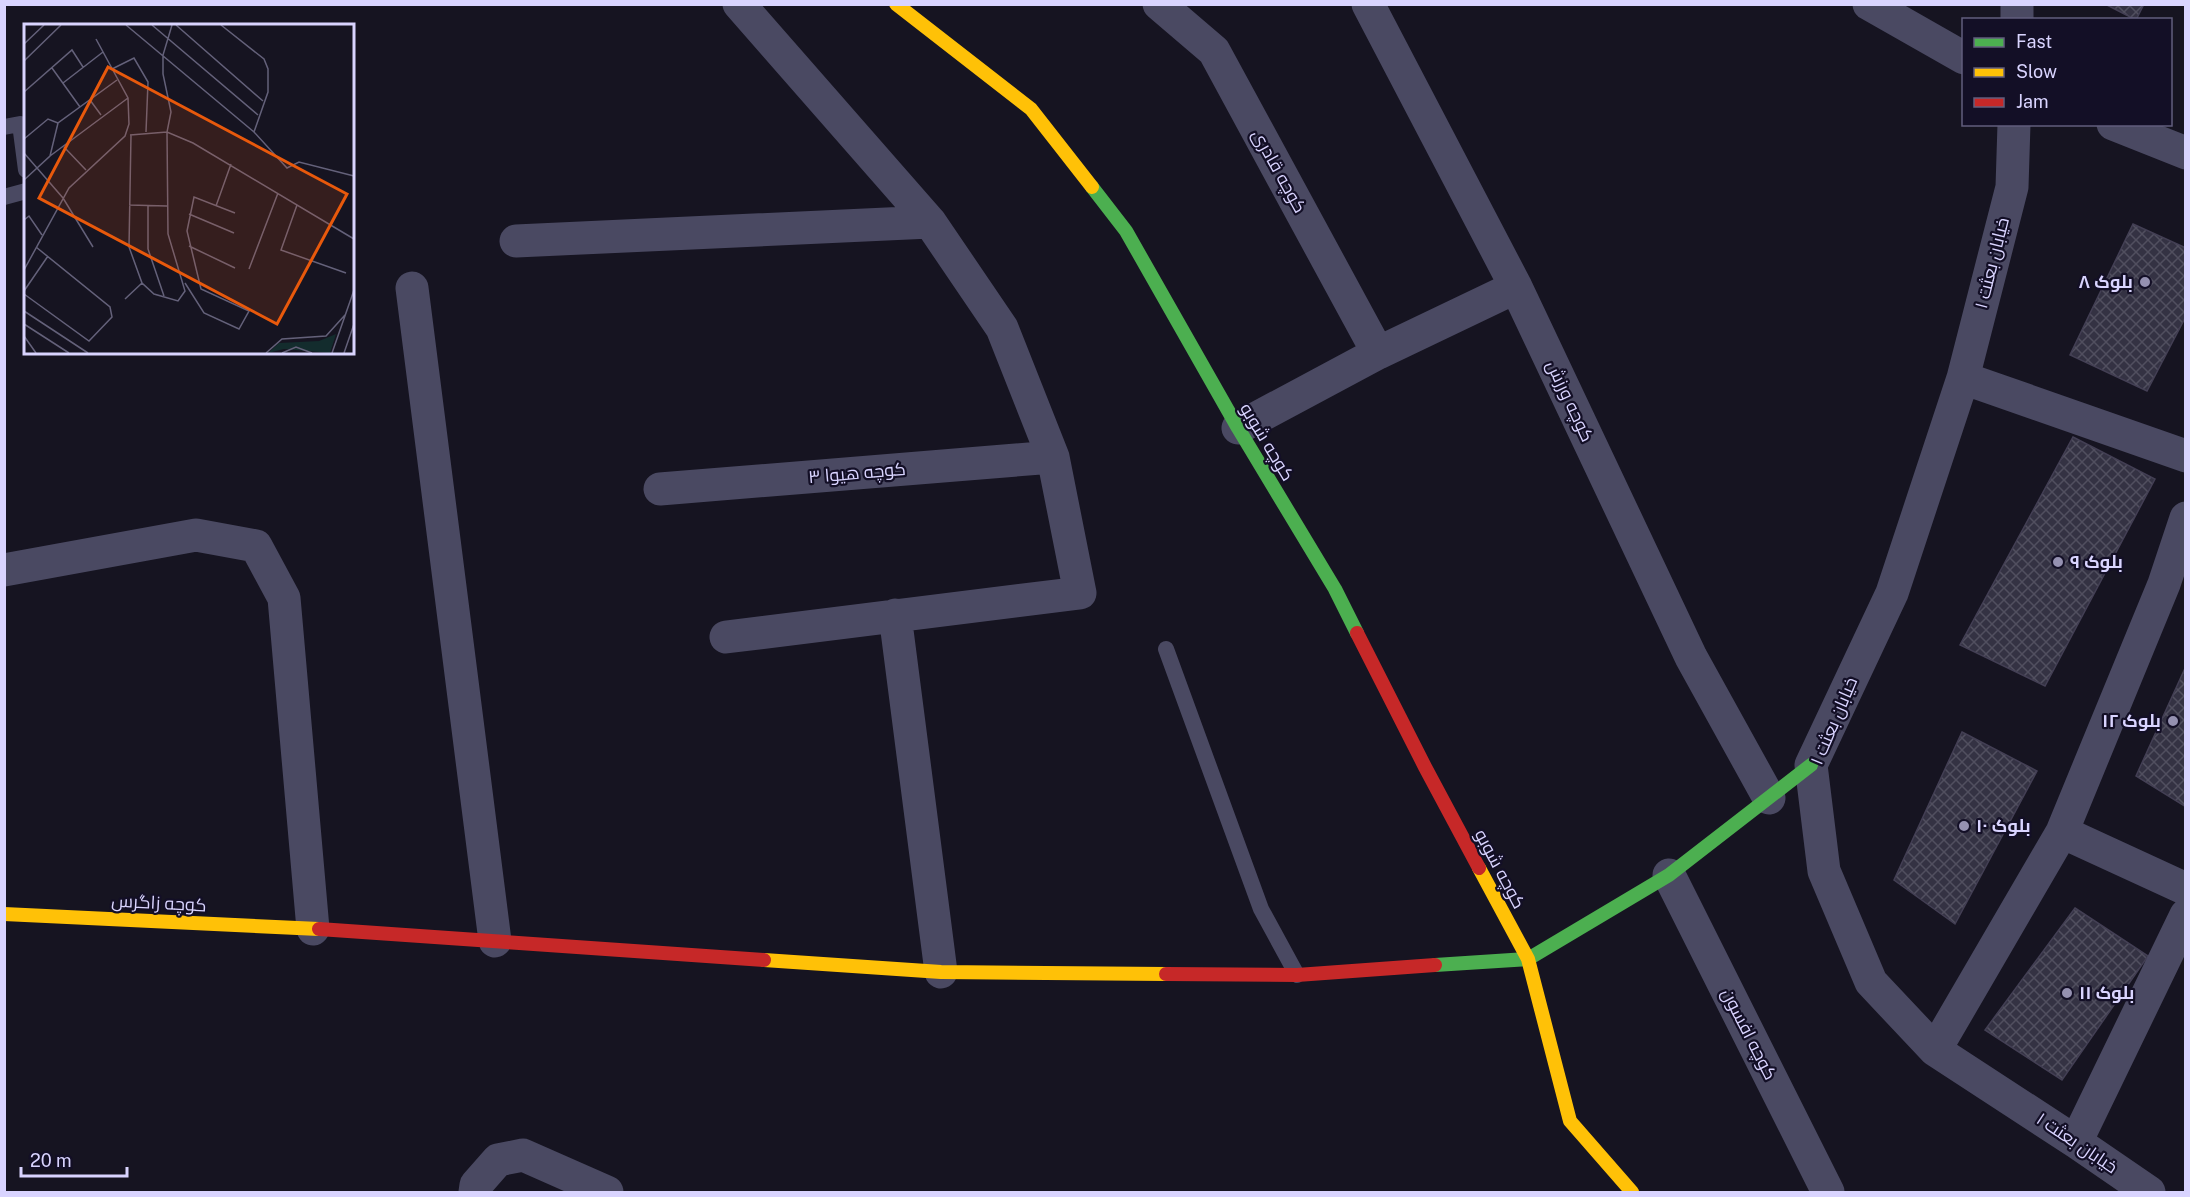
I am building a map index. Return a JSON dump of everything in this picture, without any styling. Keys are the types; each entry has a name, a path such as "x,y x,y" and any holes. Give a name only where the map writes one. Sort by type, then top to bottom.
{"street":[{"path":"726,638 1080,593 1053,457 1002,328 930,222 739,4"},
{"name":"کوچه شوبو","path":"896,4 1031,109 1126,231 1238,428 1335,589 1420,757 1528,959 1570,1121 1632,1192"},
{"name":"کوچه قادری","path":"1159,4 1214,51 1378,353"},
{"name":"کوچه ورزش","path":"1368,4 1470,203 1516,287 1690,657 1769,798"},
{"path":"1869,4 1962,57"},
{"name":"خیابان بعثت ۱","path":"2014,126 2012,187 1963,378 1892,593 1811,765 1824,871 1871,982 1935,1050 2149,1192"},
{"path":"2118,126 2186,153"},
{"path":"516,241 930,222"},
{"path":"1238,428 1378,353 1516,287"},
{"path":"412,288 495,941"},
{"path":"1963,378 2186,456"},
{"name":"کوچه هیوا ۳","path":"660,489 1053,457"},
{"path":"1935,1050 2062,832 2164,584 2186,519"},
{"path":"4,570 196,535 256,546 284,598 313,929"},
{"path":"896,615 941,972"},
{"path":"1528,959 1670,875 1811,765"},
{"path":"2062,832 2186,889"},
{"name":"کوچه افسون","path":"1670,875 1828,1192"},
{"name":"کوچه زاگرس","path":"4,914 313,929 941,972 1297,975 1528,959"},
{"path":"2076,1142 2186,915"},
{"path":"475,1192 476,1185 498,1160 523,1155 607,1192"}],"lane":[{"path":"4,127 20,124 24,155"},
{"path":"4,197 24,192"},
{"path":"1166,649 1261,909 1297,975"}],"building":[{"path":"2105,4 2144,4 2137,18 2132,18"},
{"name":"بلوک ۸","path":"2133,224 2186,248 2186,316 2147,391 2070,355"},
{"name":"بلوک ۹","path":"2073,437 2155,479 2045,686 1960,645"},
{"name":"بلوک ۱۲","path":"2186,666 2186,807 2136,776"},
{"name":"بلوک ۱۰","path":"1962,732 2037,771 1955,924 1894,880"},
{"name":"بلوک ۱۱","path":"2075,908 2148,956 2062,1080 1985,1030"}],"traffic: fast":[{"path":"1092,187 1126,231 1238,428 1335,589 1357,633"},
{"path":"1435,965 1528,959 1669,875 1811,765"}],"traffic: slow":[{"path":"896,4 1031,109 1092,187"},
{"path":"1479,868 1528,959 1570,1121 1632,1192"},
{"path":"4,914 319,929"},
{"path":"764,960 941,972 1166,974"}],"traffic: jam":[{"path":"1357,633 1479,868"},
{"path":"319,929 764,960"},
{"path":"1166,974 1297,975 1435,965"}],"place":[{"name":"بلوک ۸","path":"2145,282"},
{"name":"بلوک ۹","path":"2058,562"},
{"name":"بلوک ۱۲","path":"2173,721"},
{"name":"بلوک ۱۰","path":"1964,826"},
{"name":"بلوک ۱۱","path":"2067,993"}]}
